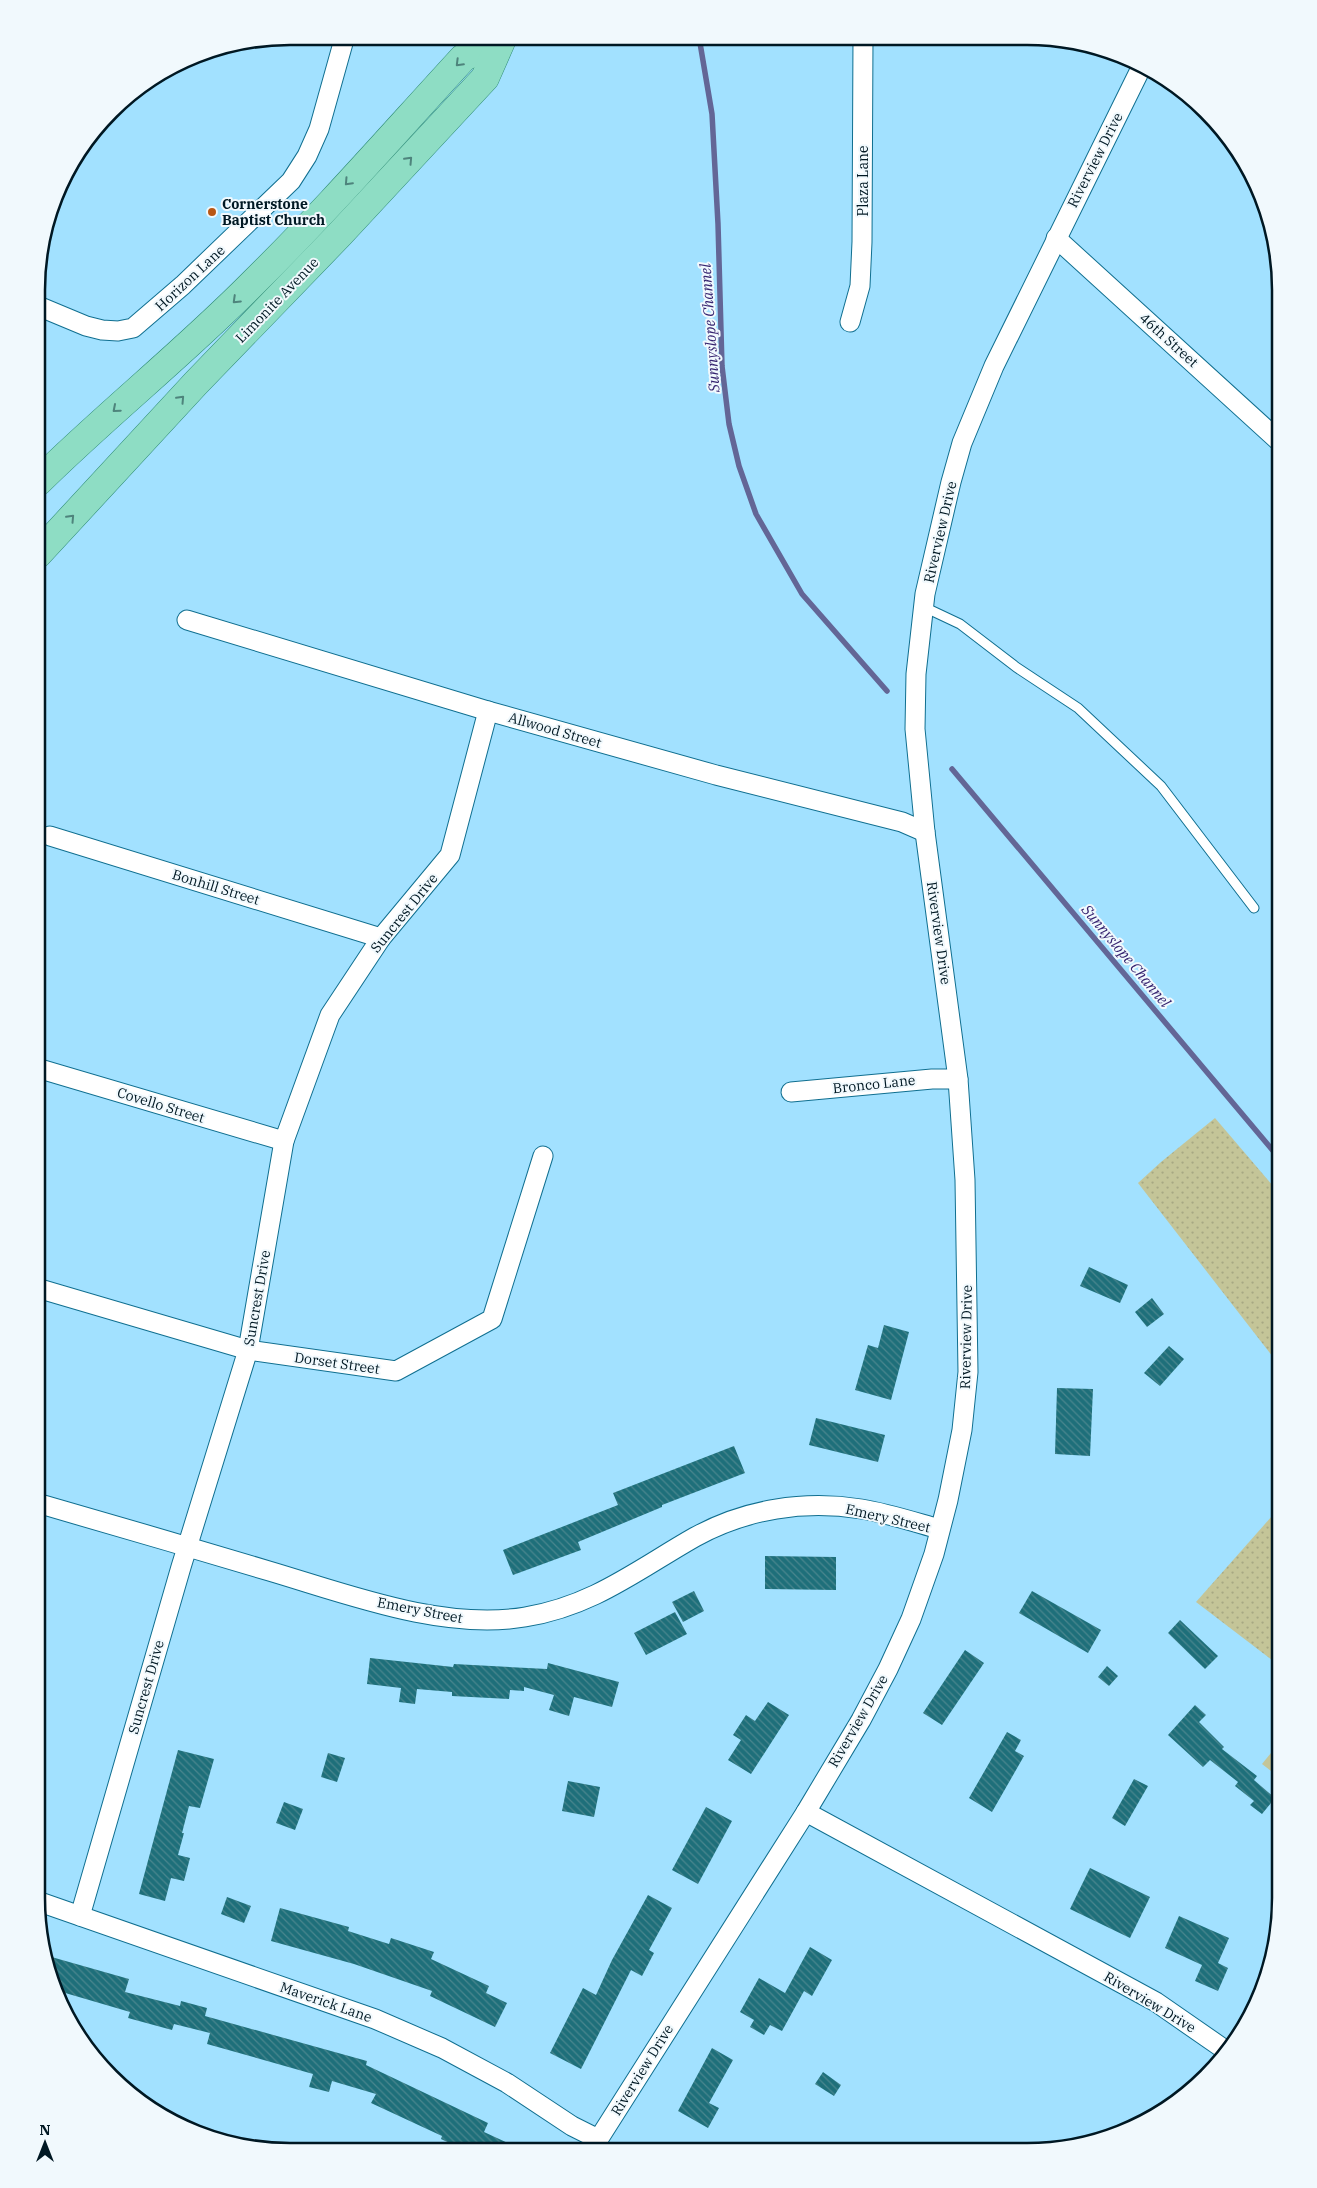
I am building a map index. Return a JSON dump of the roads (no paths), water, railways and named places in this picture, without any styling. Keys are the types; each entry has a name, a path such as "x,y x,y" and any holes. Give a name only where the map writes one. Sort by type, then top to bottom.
{"main road":[{"name":"Limonite Avenue","path":"45,475 79,442 194,341 255,281 463,58 487,45"},
{"name":"Limonite Avenue","path":"45,546 196,382 340,234 485,78 498,45"}],"street":[{"name":"Horizon Lane","path":"45,309 86,326 118,331 133,328 159,307 291,181 308,156 319,129 342,45"},
{"name":"Plaza Lane","path":"850,322 860,286 862,250 863,45"},
{"name":"Riverview Drive","path":"596,2143 806,1812 861,1720 911,1620 934,1554 948,1500 962,1430 968,1372 965,1180 958,1079 925,832 915,729 916,674 924,607 951,482 962,442 994,366 1139,72"},
{"name":"46th Street","path":"1056,238 1272,435"},
{"name":"Allwood Street","path":"187,620 488,711 716,775 902,822 925,832"},
{"name":"Suncrest Drive","path":"80,1916 181,1567 189,1548 248,1350 284,1141 330,1015 381,938 450,856 488,711"},
{"name":"Bonhill Street","path":"50,836 381,938"},
{"name":"Covello Street","path":"45,1070 284,1141"},
{"name":"Bronco Lane","path":"791,1092 932,1079 958,1079"},
{"name":"Dorset Street","path":"45,1290 248,1350 396,1371 492,1319 543,1156"},
{"name":"Emery Street","path":"45,1505 412,1611 449,1618 487,1620 524,1617 573,1605 609,1590 696,1537 730,1521 759,1512 791,1506 828,1505 863,1510 939,1529"},
{"name":"Riverview Drive","path":"806,1812 1156,2002 1221,2047"},
{"name":"Maverick Lane","path":"45,1904 375,2019 442,2048 507,2083 572,2126 593,2143"}],"lane":[{"path":"924,607 960,624 1016,667 1078,708 1161,786 1254,908"}],"waterway":[{"name":"Sunnyslope Channel","path":"700,45 712,114 718,224 722,366 729,424 739,466 756,514 802,594 887,691"},
{"name":"Sunnyslope Channel","path":"952,769 1272,1149"}],"place":[{"name":"Cornerstone Baptist Church","path":"212,212"}]}
